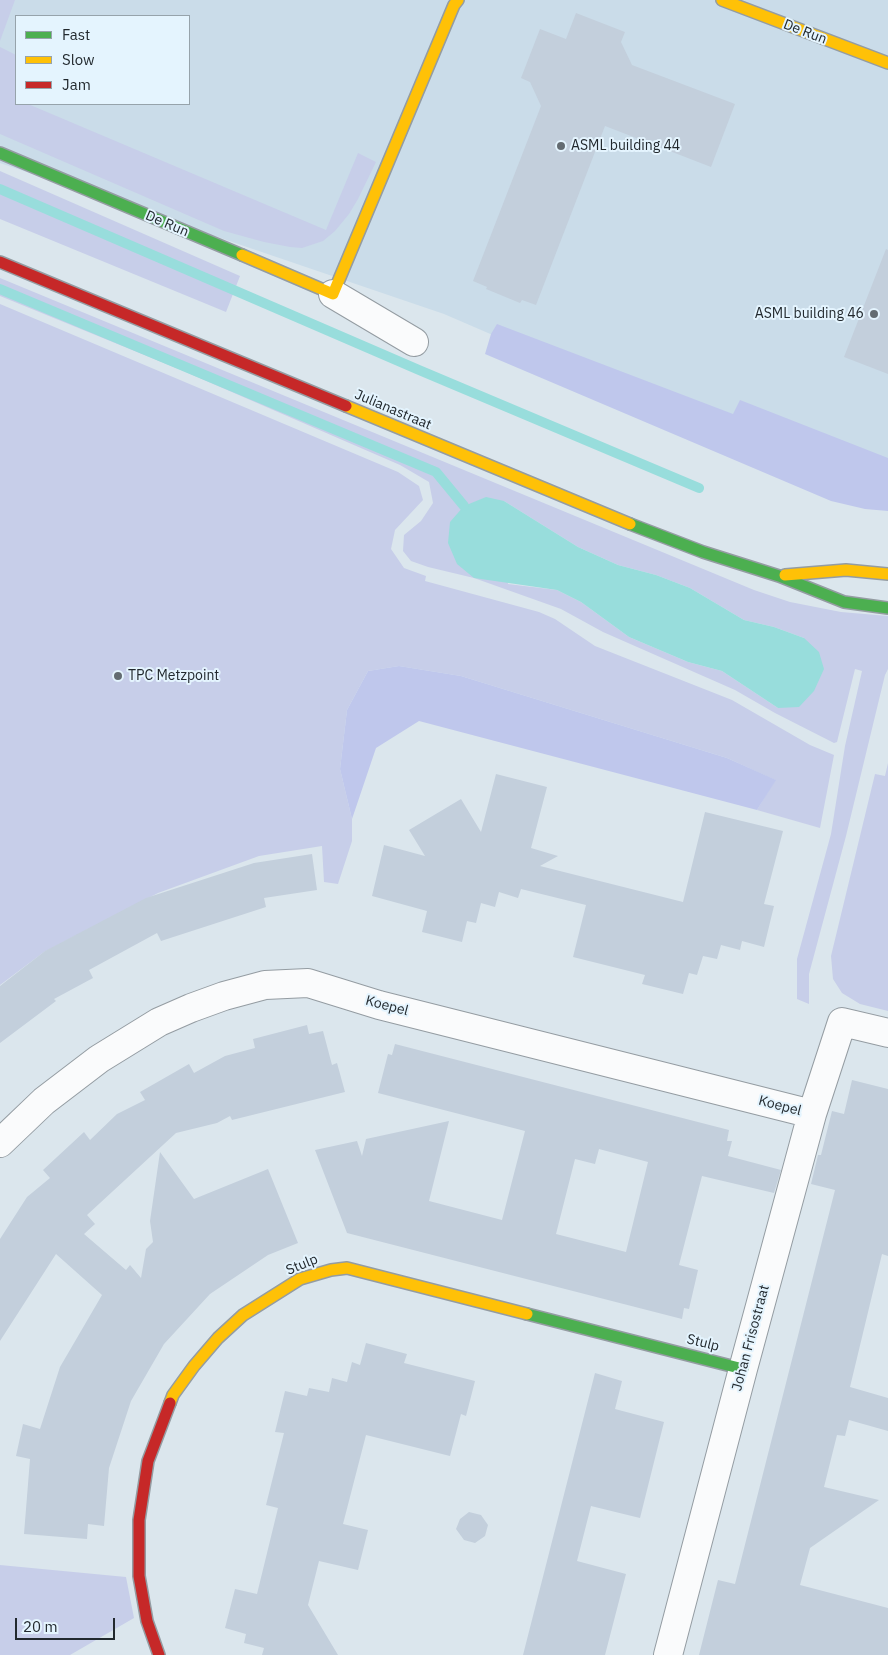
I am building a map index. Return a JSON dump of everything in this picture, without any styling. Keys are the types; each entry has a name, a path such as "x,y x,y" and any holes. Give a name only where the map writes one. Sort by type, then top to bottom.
{"street":[{"path":"333,294 454,5 458,0"},
{"name":"De Run","path":"722,0 888,63"},
{"name":"De Run","path":"0,153 333,294 414,342"},
{"name":"Julianastraat","path":"0,262 640,528 703,552 779,576 844,602 888,608"},
{"name":"Julianastraat","path":"779,576 846,570 888,574"},
{"name":"Koepel","path":"0,1143 44,1101 99,1058 159,1022 224,996 257,987 308,983 379,1005 812,1114"},
{"name":"Johan Frisostraat","path":"668,1655 742,1369 812,1114 842,1022 888,1033"},
{"name":"Stulp","path":"159,1655 147,1621 138,1548 139,1520 148,1461 159,1428 173,1396 194,1366 218,1338 243,1314 300,1279 331,1270 348,1268 742,1369"}],"shaded area":[{"path":"0,0 888,0 888,486 829,480 444,314 0,163"},
{"path":"0,0 15,0 0,41"},
{"path":"0,47 15,54 15,105 30,105 326,230 358,153 376,162 358,199 335,231 323,241 302,248 264,242 224,231 0,134"},
{"path":"0,171 240,276 226,312 0,219"},
{"path":"0,278 754,590 790,602 841,612 888,616 888,669 809,974 809,1004 797,999 797,959 831,834 845,746 862,671 855,669 837,742 834,743 735,690 603,632 561,609 474,578 411,561 403,551 404,535 421,521 433,503 429,482 400,465 181,370 0,296","holes":["504,501 578,547 618,565 656,575 690,588 744,620 774,627 804,638 778,708 722,671 688,662 629,637 581,602 557,590 508,584"]},
{"path":"0,304 398,472 419,486 423,500 395,530 391,549 404,568 426,576 425,581 539,612 555,619 595,646 732,700 810,745 834,755 820,828 757,810 775,780 727,758 461,676 399,666 368,671 347,710 340,769 352,819 352,841 338,884 324,882 322,846 259,856 158,893 44,952 0,985"},
{"path":"497,324 733,414 740,400 888,458 888,511 865,509 831,501 485,354 491,334"},
{"path":"486,497 504,501 578,547 618,565 656,575 690,588 744,620 774,627 804,638 819,652 824,669 814,691 799,707 778,708 722,671 688,662 629,637 581,602 557,590 474,578 457,564 448,543 450,522 464,506"},
{"path":"399,666 461,676 727,758 776,780 757,810 419,721 376,748 352,819 340,769 347,710 368,671"},
{"path":"888,763 888,1011 860,1004 842,993 833,979 831,956 875,774 885,776"},
{"path":"0,1565 126,1577 134,1618 70,1655 0,1655"}],"building":[{"name":"ASML building 44","path":"576,13 625,32 621,42 632,65 735,104 711,167 605,126 536,305 522,300 520,303 486,289 487,287 473,281 541,106 530,82 521,78 540,29 566,39"},
{"name":"ASML building 46","path":"886,249 888,250 888,374 844,357"},
{"path":"496,774 547,787 531,848 558,856 540,866 683,902 705,812 783,831 764,904 774,906 764,947 742,941 740,950 721,945 717,959 703,956 697,975 689,973 683,994 642,984 645,975 573,957 586,905 521,889 518,898 499,892 495,907 481,903 476,923 467,921 462,942 422,932 427,911 372,896 384,845 425,856 409,830 461,799 481,832"},
{"path":"312,854 317,890 264,898 266,907 161,941 157,933 89,970 93,978 54,999 56,1001 0,1043 0,986 45,951 146,898 254,863"},
{"path":"307,1025 309,1034 323,1031 332,1065 337,1063 345,1092 232,1120 230,1116 217,1123 176,1133 87,1215 95,1224 84,1234 126,1270 130,1265 141,1278 146,1249 153,1242 150,1221 160,1152 194,1199 268,1169 298,1243 268,1255 210,1294 164,1344 131,1401 109,1468 104,1526 88,1524 87,1539 24,1534 30,1459 16,1456 23,1424 40,1429 60,1367 102,1295 56,1254 0,1341 0,1239 27,1197 50,1178 43,1170 84,1132 90,1140 117,1114 145,1100 140,1092 189,1064 194,1073 225,1056 255,1048 253,1039"},
{"path":"395,1044 729,1130 727,1141 732,1141 728,1156 781,1170 774,1193 702,1176 679,1265 698,1270 689,1309 684,1308 682,1319 347,1233 315,1150 357,1141 362,1156 366,1139 449,1121 429,1201 502,1220 525,1131 378,1093 388,1054 392,1055","holes":["599,1149 648,1162 626,1252 556,1234 575,1159 595,1164"]},
{"path":"852,1080 888,1089 888,1256 882,1254 850,1387 888,1398 888,1431 849,1420 845,1436 837,1435 824,1487 879,1500 810,1548 800,1585 888,1608 888,1655 699,1655 718,1580 735,1584 835,1190 811,1184 818,1155 821,1155 832,1111 844,1114"},
{"path":"366,1343 407,1354 404,1363 475,1381 466,1416 461,1414 450,1456 366,1435 343,1524 368,1530 358,1570 319,1561 308,1605 338,1655 262,1655 264,1648 244,1643 246,1634 225,1628 235,1589 257,1594 278,1508 266,1505 284,1433 275,1432 285,1391 307,1396 309,1388 329,1392 332,1378 347,1382 352,1362 360,1365"},
{"path":"595,1373 622,1381 615,1409 664,1422 640,1518 591,1506 577,1561 626,1574 605,1655 523,1655"},
{"path":"469,1512 481,1515 488,1525 485,1536 475,1543 464,1540 456,1529 460,1519"}],"waterway":[{"path":"0,189 419,370 699,488"},
{"path":"0,289 436,472 464,506"}],"traffic: fast":[{"path":"0,153 242,255"},
{"path":"630,524 703,552 779,576 844,602 888,608"},
{"path":"527,1314 743,1369"}],"traffic: slow":[{"path":"242,255 333,294 454,5 458,0"},
{"path":"722,0 888,63"},
{"path":"346,406 630,524"},
{"path":"785,575 846,570 888,574"},
{"path":"170,1403 173,1395 194,1366 218,1338 243,1315 300,1279 331,1270 347,1268 527,1314"}],"traffic: jam":[{"path":"0,262 346,406"},
{"path":"159,1655 147,1621 139,1576 139,1520 148,1461 170,1403"}],"place":[{"name":"ASML building 44","path":"561,146"},
{"name":"ASML building 46","path":"874,314"},
{"name":"TPC Metzpoint","path":"118,676"}]}
